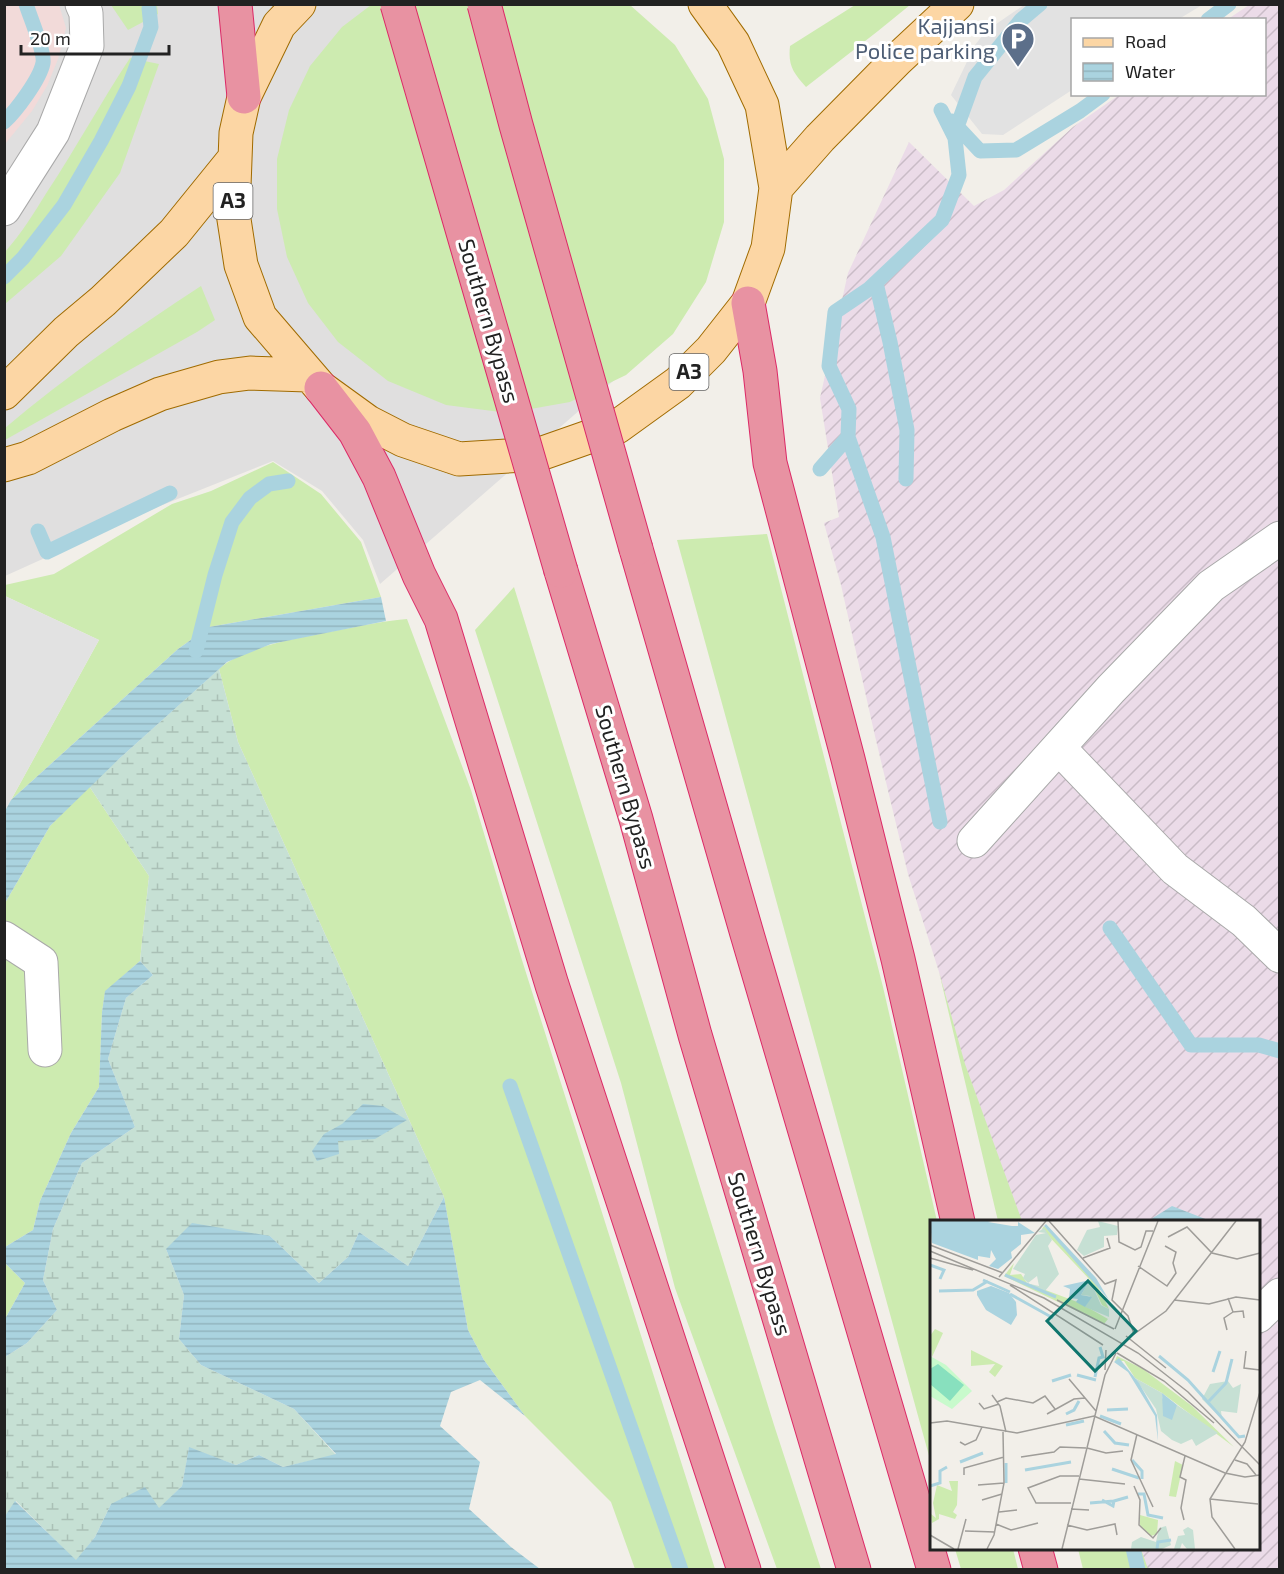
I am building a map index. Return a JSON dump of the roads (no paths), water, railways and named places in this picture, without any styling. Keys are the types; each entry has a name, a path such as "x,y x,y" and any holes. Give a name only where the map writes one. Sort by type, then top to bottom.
{"highway":[{"path":"235,4 244,97"},
{"name":"Southern Bypass","path":"398,4 561,571 636,819 699,1047 854,1569"},
{"path":"484,4 519,137 636,549 934,1569"},
{"path":"748,303 760,370 770,463 898,959 958,1220"},
{"path":"314,381 355,432 379,477 419,575 441,619 552,985 744,1569"},
{"path":"1036,1550 1041,1569"}],"main road":[{"name":"A3","path":"299,4 279,25 244,97 236,133 233,213 241,264 260,317 314,381 368,422 403,440 459,459 540,454 617,427 678,383 711,350 748,303 768,248 776,188 762,105 733,43 705,4"},
{"path":"776,188 820,138 897,60 957,4"},
{"name":"A3","path":"4,393 66,332 103,301 174,234 234,159"},
{"path":"4,465 28,458 112,415 160,394 219,377 250,373 314,381"}],"street":[{"path":"4,208 53,132 87,46 86,13 82,4"},
{"path":"974,841 1111,689 1211,586 1280,537"},
{"path":"1059,748 1175,869 1244,921 1280,956"},
{"path":"4,938 41,962 45,1050"},
{"path":"1260,1314 1280,1295"}],"water":[{"path":"381,597 386,621 271,644 227,662 120,758 50,826 5,903 5,811 11,800 178,649 209,627"},
{"path":"140,961 153,975 126,998 108,1059 135,1127 82,1163 53,1229 43,1280 57,1310 27,1343 5,1357 5,1319 25,1283 5,1263 5,1247 33,1230 40,1201 71,1133 99,1087 105,991"},
{"path":"363,1104 383,1106 407,1120 375,1139 338,1141 339,1154 317,1161 312,1151 324,1134 342,1124"},
{"path":"444,1197 468,1330 484,1360 525,1416 480,1380 451,1392 440,1426 480,1462 469,1509 511,1547 540,1569 5,1569 5,1516 15,1501 76,1560 95,1537 111,1504 145,1487 159,1508 182,1486 189,1447 236,1465 259,1455 283,1467 336,1454 294,1409 201,1365 179,1339 184,1295 166,1249 192,1223 270,1236 319,1283 348,1257 359,1232 408,1266"},
{"path":"1172,1206 1208,1220 1150,1220"}],"waterway":[{"path":"4,122 27,94 43,63 40,43 26,4"},
{"path":"957,127 975,77 1021,20 1040,4"},
{"path":"1211,18 1229,4"},
{"path":"4,277 23,258 64,205 101,141 129,86 151,27 149,8"},
{"path":"952,121 980,151 1016,150 1100,96"},
{"path":"820,469 848,437 849,409 829,366 835,312 869,289 942,220 959,175 955,138 941,110"},
{"path":"876,283 907,430 906,479"},
{"path":"848,437 883,537 940,822"},
{"path":"196,651 215,575 232,522 250,498 269,484 288,481"},
{"path":"38,531 47,552 170,493"},
{"path":"1110,928 1191,1045 1259,1045 1280,1051"},
{"path":"510,1086 681,1570"},
{"path":"1133,1550 1138,1570"}],"place":[{"name":"Kajjansi Police parking","path":"1018,68"}]}
